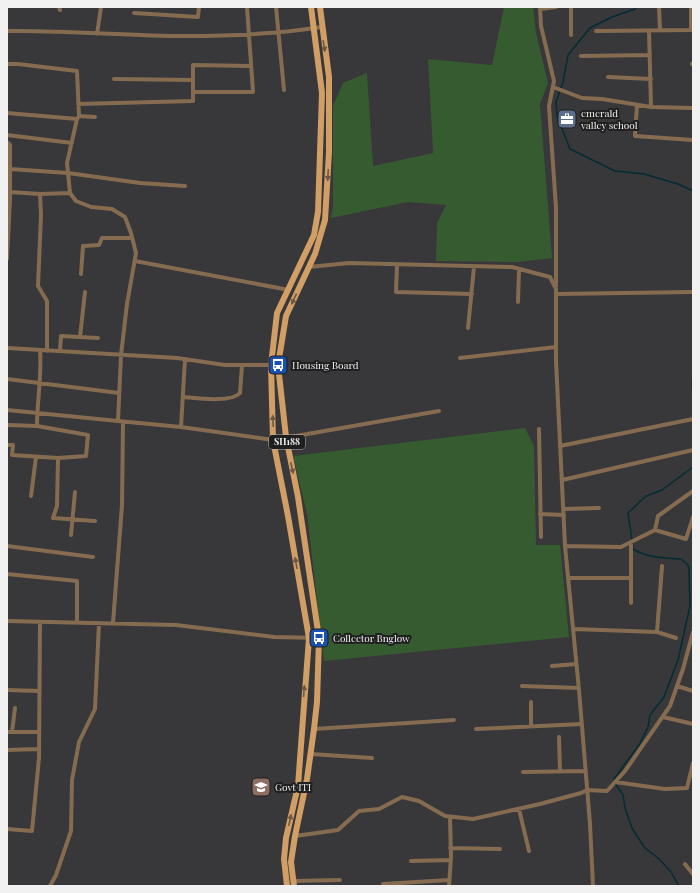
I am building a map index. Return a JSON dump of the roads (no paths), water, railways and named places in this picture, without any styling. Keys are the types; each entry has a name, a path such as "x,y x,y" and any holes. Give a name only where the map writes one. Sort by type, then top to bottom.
{"main road":[{"name":"SH188","path":"287,886 284,859 286,838 298,786 308,638 288,516 273,440 270,365 277,313 314,235 318,212 322,93 311,7"},
{"name":"SH188","path":"293,884 291,862 307,779 317,702 319,638 298,497 286,437 278,365 286,316 315,254 325,220 328,160 329,77 320,7"}],"street":[{"path":"96,34 101,7"},
{"path":"134,12 198,17 199,7"},
{"path":"193,92 253,92 247,7"},
{"path":"276,7 284,90"},
{"path":"556,7 540,8 541,26 554,81 549,106 556,208 556,347 563,509 565,546 582,724 593,886"},
{"path":"571,7 571,35"},
{"path":"659,7 660,30"},
{"path":"596,31 692,30 691,7"},
{"path":"7,31 186,36 249,35 322,27"},
{"path":"649,31 651,107"},
{"path":"581,56 650,55"},
{"path":"7,64 77,71 78,117 68,163 70,193 76,201 91,207 112,209 125,217 132,238 136,253 127,304 121,355 118,421"},
{"path":"78,104 193,101 194,65 251,66"},
{"path":"608,77 650,79"},
{"path":"114,79 193,80"},
{"path":"553,87 582,98 602,99 651,107 693,108"},
{"path":"637,105 635,136 693,140"},
{"path":"7,112 95,117"},
{"path":"7,135 72,143"},
{"path":"7,142 10,145 10,192 7,259"},
{"path":"10,169 68,173 140,183 185,186"},
{"path":"10,192 40,194 70,193"},
{"path":"40,194 41,215 38,286 47,301 47,351"},
{"path":"81,274 83,246 99,245 102,238 132,238"},
{"path":"135,261 289,290"},
{"path":"309,267 349,263 512,267 550,277 556,289"},
{"path":"397,265 396,292 472,294"},
{"path":"468,328 474,267"},
{"path":"518,302 519,269"},
{"path":"80,337 85,292"},
{"path":"556,294 693,292"},
{"path":"60,352 61,336 98,338"},
{"path":"460,358 556,347"},
{"path":"7,348 185,359 225,365 278,365"},
{"path":"37,426 41,363 40,350"},
{"path":"181,427 185,359"},
{"path":"183,397 229,399 237,396 240,393 242,365"},
{"path":"7,380 119,393"},
{"path":"7,410 181,427 273,440 439,411"},
{"path":"560,446 693,418"},
{"path":"113,623 122,505 123,422"},
{"path":"7,445 13,445 12,455 58,458 86,456 88,435 37,426 8,425"},
{"path":"539,429 541,537"},
{"path":"562,480 693,450"},
{"path":"31,496 36,457"},
{"path":"58,458 57,506 53,518 95,521"},
{"path":"655,530 658,516 693,491"},
{"path":"71,535 75,492"},
{"path":"563,509 599,508"},
{"path":"540,514 564,515"},
{"path":"565,546 621,547 655,530 686,539 693,517"},
{"path":"630,542 631,603"},
{"path":"7,546 93,557"},
{"path":"656,632 662,566"},
{"path":"7,574 77,581 77,622"},
{"path":"568,578 631,578"},
{"path":"7,621 176,625 274,637 319,638"},
{"path":"7,829 32,831 39,749 40,622"},
{"path":"50,886 56,875 71,831 72,780 79,742 95,708 99,623"},
{"path":"573,629 656,632 676,638"},
{"path":"295,836 338,830 359,812 379,809 402,797 419,801 445,816 473,819 581,794 587,790 606,791 625,771 664,717 678,686 693,632"},
{"path":"552,666 576,664"},
{"path":"522,686 579,688"},
{"path":"678,686 693,691"},
{"path":"7,690 40,691"},
{"path":"531,702 531,726"},
{"path":"15,708 9,732 39,732"},
{"path":"664,717 693,724"},
{"path":"314,728 454,720"},
{"path":"476,729 582,724"},
{"path":"559,737 560,771"},
{"path":"7,750 39,749"},
{"path":"310,754 372,758"},
{"path":"615,782 665,789 688,788 693,763"},
{"path":"522,772 585,771"},
{"path":"519,809 529,851"},
{"path":"449,886 450,817"},
{"path":"450,848 500,849"},
{"path":"411,861 450,860"},
{"path":"685,864 693,874"},
{"path":"293,884 340,880"},
{"path":"383,884 449,880"}],"waterway":[{"path":"637,7 590,28 568,55 563,82 556,102 557,116 570,149 615,171 644,174 678,184 693,191"},
{"path":"693,376 693,391"},
{"path":"632,540 628,513 646,496 662,490 693,467"},
{"path":"633,545 633,549 644,554 656,557 681,559 688,565 689,570 690,606 678,660 664,697 650,715 648,727 639,745 614,779 623,795 625,808 632,828 644,847 659,859 671,872 679,886"}],"place":[{"name":"emerald valley school","path":"567,119"},
{"name":"Housing Board","path":"278,365"},
{"name":"Collector Bnglow","path":"319,638"},
{"name":"Govt ITI","path":"261,787"}]}
